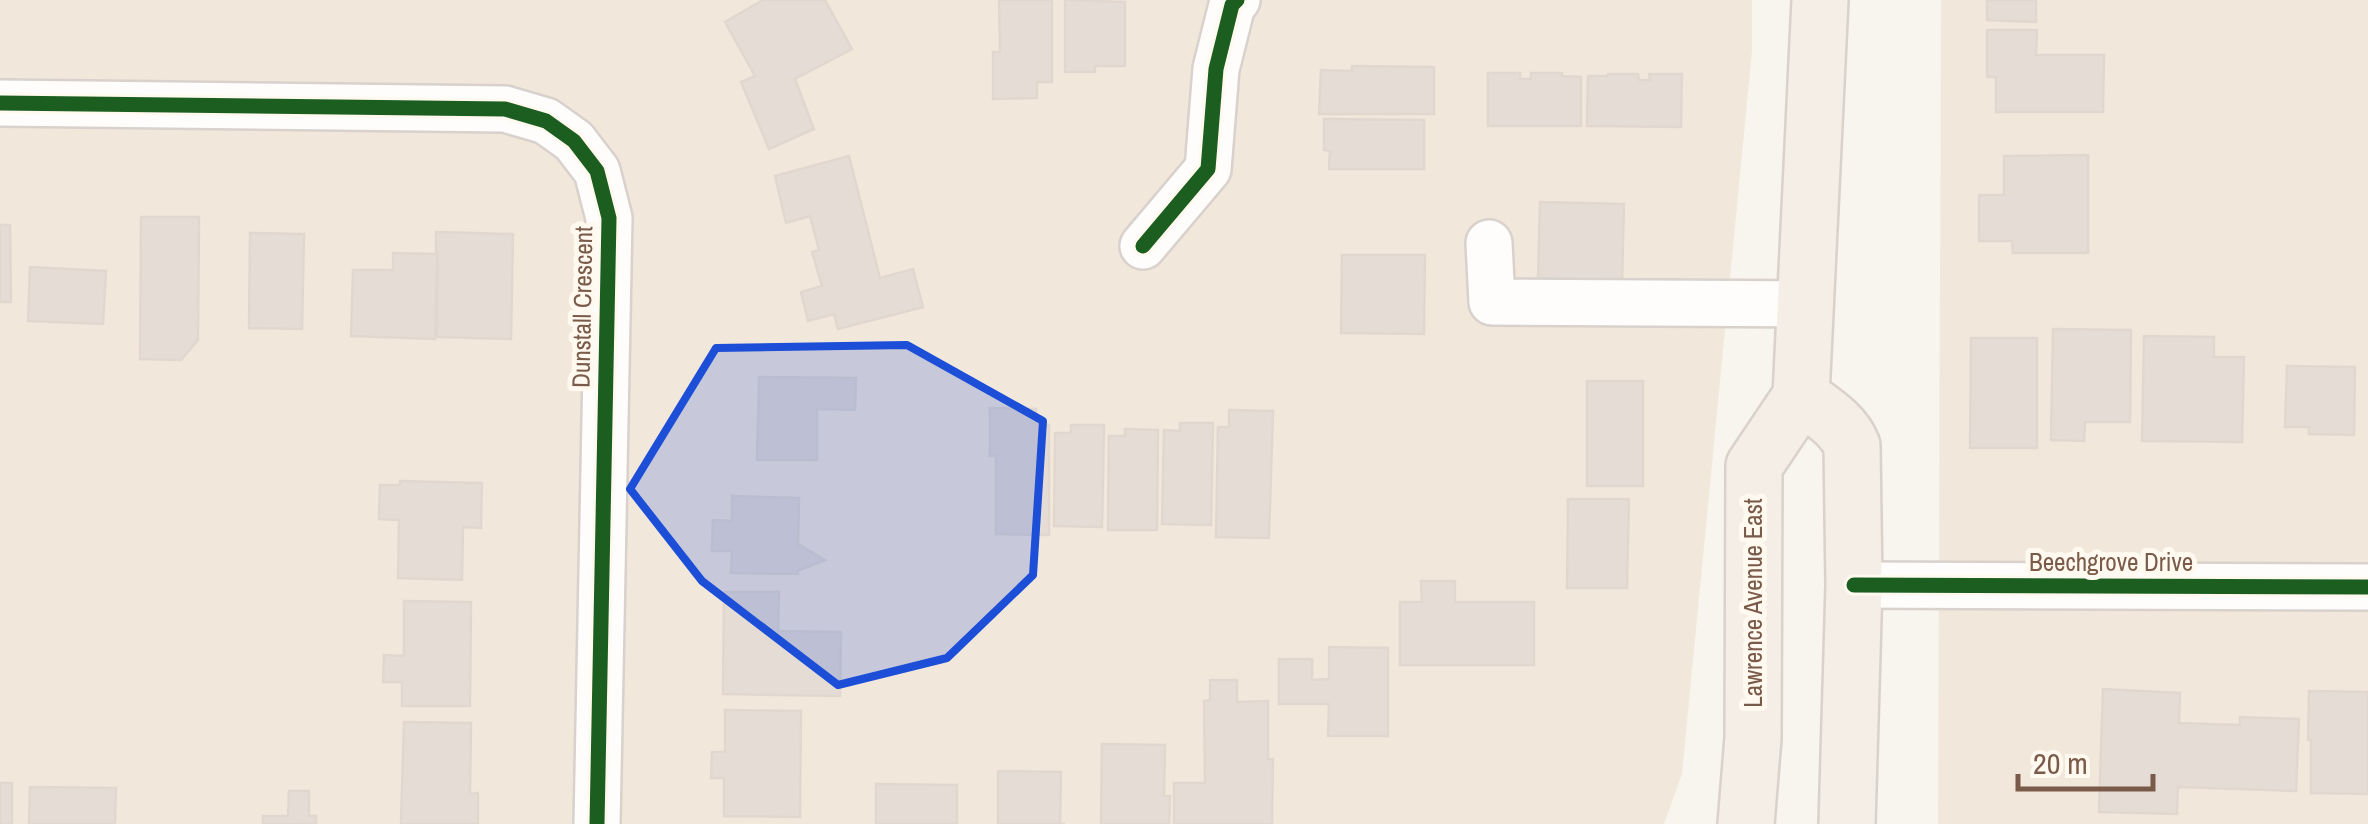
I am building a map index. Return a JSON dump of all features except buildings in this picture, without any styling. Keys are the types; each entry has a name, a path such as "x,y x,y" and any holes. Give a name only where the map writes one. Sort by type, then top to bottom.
{"main road":[{"path":"1820,0 1800,396 1838,425 1852,446 1854,585 1843,823"},
{"name":"Lawrence Avenue East","path":"1746,824 1753,738 1754,466 1800,396"}],"street":[{"path":"1143,246 1208,170 1216,69 1232,6 1237,0"},
{"name":"Dunstall Crescent","path":"0,103 505,109 546,122 574,141 597,171 609,218 597,824"},
{"path":"1490,242 1492,302 1805,304"},
{"name":"Beechgrove Drive","path":"1854,585 2368,588"}],"highlighted area":[{"path":"907,345 1043,421 1033,575 947,658 838,685 702,581 630,489 716,348"}],"shaded area":[{"path":"0,0 1752,0 1752,51 1682,774 1664,824 0,824"},
{"path":"1941,0 2368,0 2368,824 1938,824"}],"cycle path":[{"path":"1143,246 1208,169 1216,69 1232,5 1237,0"},
{"path":"0,103 505,109 546,121 574,141 597,171 609,218 597,824"},
{"path":"1854,585 2368,587"}]}
